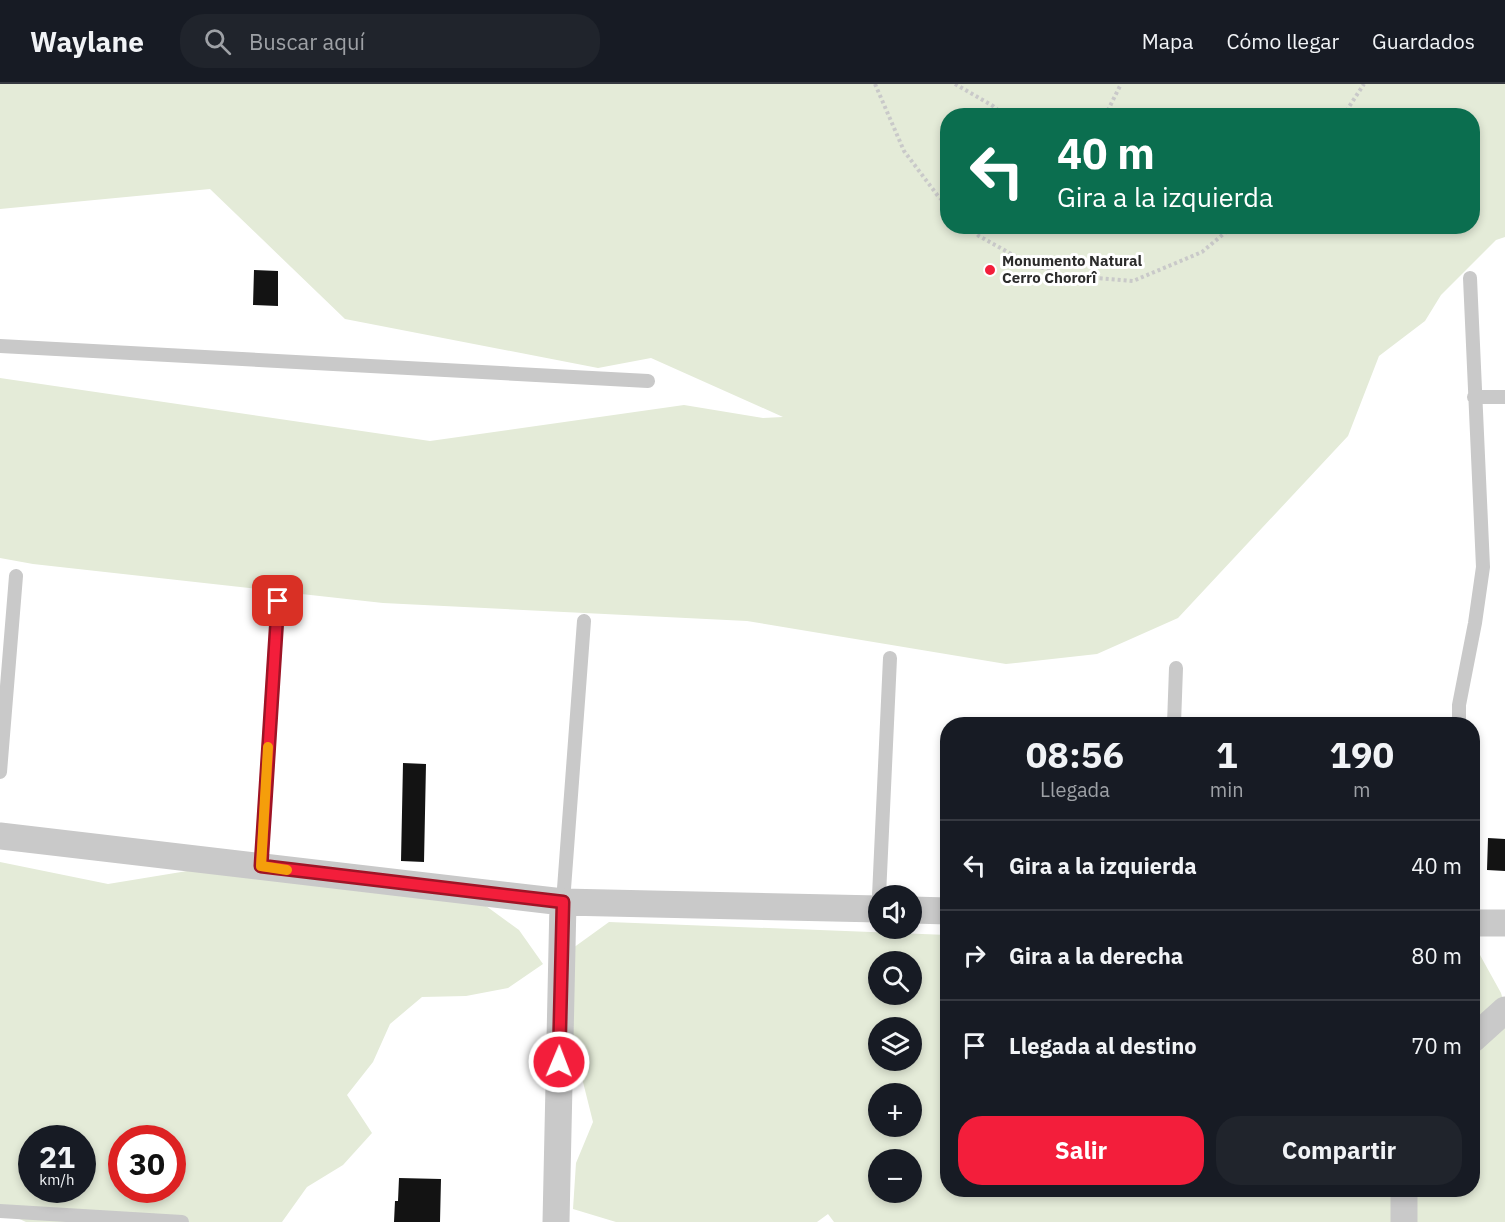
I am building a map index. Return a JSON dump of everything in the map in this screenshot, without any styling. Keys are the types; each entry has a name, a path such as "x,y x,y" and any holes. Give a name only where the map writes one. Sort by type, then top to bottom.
{"street":[{"path":"0,836 563,902 868,909"},
{"path":"556,1222 563,902"},
{"path":"922,910 940,911"},
{"path":"1480,923 1505,923"},
{"path":"1480,1033 1505,1010"},
{"path":"1404,1197 1404,1222"}],"lane":[{"path":"1459,717 1459,705 1483,567 1470,278"},
{"path":"0,346 648,381"},
{"path":"1474,398 1505,397"},
{"path":"0,772 16,576"},
{"path":"261,866 278,601"},
{"path":"563,902 584,621"},
{"path":"880,885 890,658"},
{"path":"1174,717 1176,668"},
{"path":"0,1211 182,1222"}],"path":[{"path":"874,84 904,152 940,198"},
{"path":"955,84 995,108"},
{"path":"1109,108 1121,84"},
{"path":"1348,108 1364,84"},
{"path":"977,234 1022,260 1061,275 1133,281 1202,252 1223,234"}],"green space":[{"path":"0,84 1505,84 1505,237 1496,240 1441,295 1425,321 1379,356 1348,436 1178,618 1097,654 1006,664 747,621 383,603 33,564 0,558 0,378 430,441 684,405 763,418 783,417 651,358 598,368 345,319 210,189 0,209"},
{"path":"0,862 108,884 236,863 486,906 519,930 543,964 508,988 466,996 422,997 390,1024 373,1062 347,1095 372,1133 343,1165 307,1187 282,1222 26,1222 0,1210"},
{"path":"609,922 868,932 868,939 922,939 922,934 940,935 940,1197 1480,1197 1480,955 1501,993 1505,1007 1505,1222 834,1222 828,1214 817,1222 616,1222 573,1209 576,1163 593,1122 571,1034 573,948"}],"building":[{"path":"254,270 278,271 278,306 253,305"},
{"path":"403,763 426,764 424,862 401,861"},
{"path":"1488,838 1505,839 1505,871 1487,870"},
{"path":"399,1178 441,1179 440,1222 394,1222"}],"slow traffic":[{"path":"268,747 261,866 287,870"}],"place":[{"name":"Monumento Natural Cerro Chororî","path":"990,270"}],"route":[{"path":"278,601 261,866 563,902 559,1062"}]}
